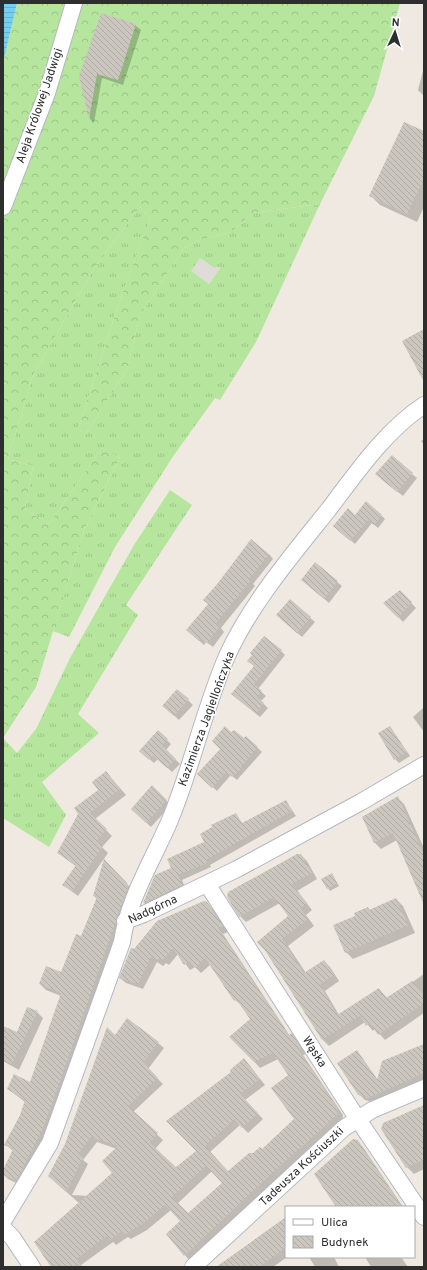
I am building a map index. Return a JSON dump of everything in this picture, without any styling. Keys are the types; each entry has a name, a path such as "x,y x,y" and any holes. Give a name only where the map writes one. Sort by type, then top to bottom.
{"street":[{"name":"Aleja Królowej Jadwigi","path":"3,207 47,93 74,3"},
{"name":"Kazimierza Jagiellończyka","path":"125,921 170,819 228,656 250,616 296,550 372,454 412,413 424,405"},
{"name":"Nadgórna","path":"3,1221 50,1143 122,942 125,921 207,884 361,802 424,765"},
{"name":"Wąska","path":"207,884 357,1118 424,1217"},
{"name":"Tadeusza Kościuszki","path":"193,1267 344,1128 357,1118 424,1088"},
{"path":"3,1228 12,1237 32,1267"}],"green space":[{"path":"17,3 400,3 374,96 320,204 252,213 231,232 202,239 184,248 140,315 127,369 86,434 78,429 119,303 150,219 140,207 95,267 33,375 8,459 33,466 25,509 49,524 102,448 120,458 84,530 36,687 3,738 3,63"},
{"path":"320,204 256,342 220,400 215,398 174,455 115,547 69,637 53,631 84,530 120,458 102,448 49,524 25,509 33,466 8,459 33,375 95,267 140,207 150,219 119,303 78,429 86,434 127,369 140,315 184,248 202,239 231,232 252,213","holes":["200,258 214,268 220,267 209,284"]},
{"path":"170,490 192,505 126,605 138,615 78,714 99,733 42,782 66,815 49,847 3,818 3,738 17,753 36,729 70,658 134,545"}],"shaded area":[{"path":"200,258 214,268 221,267 209,284 191,271"}],"water":[{"path":"3,3 17,3 3,63"}],"building":[{"path":"101,13 136,24 118,80 97,74 89,119 79,76"},
{"path":"404,122 424,131 424,179 407,214 369,196"},
{"path":"424,329 424,382 402,341"},
{"path":"392,455 413,473 397,492 375,474"},
{"path":"366,501 382,515 374,525 368,520 350,541 333,526 348,508 355,515"},
{"path":"251,539 269,554 249,579 251,580 216,623 220,626 207,643 200,638 199,641 186,630 208,604 203,600 218,583"},
{"path":"315,562 338,581 324,599 301,580"},
{"path":"400,590 412,602 398,618 383,603"},
{"path":"290,599 311,617 297,633 276,615"},
{"path":"264,636 282,650 254,684 262,691 257,697 264,703 256,713 231,694 254,666 247,661 252,655 250,653"},
{"path":"177,689 189,699 174,716 162,706"},
{"path":"225,726 231,732 234,730 244,738 246,736 258,747 241,767 242,768 232,777 226,772 212,788 197,774 220,749 212,741"},
{"path":"390,726 407,752 394,760 378,733"},
{"path":"158,730 168,739 162,745 176,759 167,768 153,756 149,760 139,751"},
{"path":"106,771 120,789 90,813 107,829 96,841 103,846 72,891 62,885 76,865 57,853 78,814 74,808 98,790 92,782"},
{"path":"152,785 167,800 146,823 131,809"},
{"path":"398,796 424,855 424,905 393,833 374,843 362,817"},
{"path":"286,800 292,811 206,860 207,863 178,875 182,885 143,903 155,875 171,868 167,859 204,842 200,834 212,827 211,825 236,813 242,823"},
{"path":"297,854 301,854 312,873 292,884 307,903 300,908 308,919 282,939 304,973 324,960 334,975 320,984 337,1015 379,988 386,998 412,981 422,993 424,1003 378,1035 370,1023 366,1026 360,1016 322,1040 266,952 257,942 288,916 274,897 239,917 227,897 228,892"},
{"path":"104,859 127,883 128,887 48,1115 16,1181 3,1174 3,1170 13,1149 4,1145 20,1115 25,1100 7,1089 14,1074 30,1082 61,993 39,984 46,966 61,972 76,934 81,936 97,897 93,896"},
{"path":"332,873 337,883 327,889 321,879"},
{"path":"396,898 408,925 345,953 333,925 355,916 354,913 368,907 369,910"},
{"path":"204,901 207,902 223,926 218,928 289,1035 292,1033 301,1048 298,1049 338,1109 337,1115 272,1173 184,1256 166,1234 180,1221 165,1205 141,1225 125,1234 122,1231 110,1240 107,1236 76,1259 82,1267 51,1267 34,1242 112,1173 102,1161 118,1146 91,1137 78,1154 83,1158 66,1192 48,1176 65,1144 107,1027 115,1035 127,1018 159,1042 143,1062 158,1078 128,1106 158,1133 150,1143 176,1167 196,1151 166,1121 231,1072 230,1070 244,1058 260,1079 240,1094 258,1113 242,1128 234,1119 205,1146 228,1171 249,1153 253,1153 260,1147 262,1149 294,1119 271,1088 288,1075 273,1053 254,1062 229,1037 250,1019 236,999 234,1001 205,958 195,968 189,961 184,965 173,948 163,960 160,958 157,960 151,957 138,984 119,978 131,948 134,949 157,921","holes":["206,1166 222,1183 188,1213 172,1197"]},
{"path":"27,1007 38,1011 12,1064 3,1060 3,1026 17,1032"},
{"path":"424,1044 424,1073 368,1098 358,1095 337,1063 357,1050 377,1080 382,1061"},
{"path":"424,1105 424,1159 406,1168 381,1129 383,1123"},
{"path":"353,1139 358,1140 401,1206 335,1206 314,1174"},
{"path":"285,1218 285,1248 259,1267 216,1267"}]}
